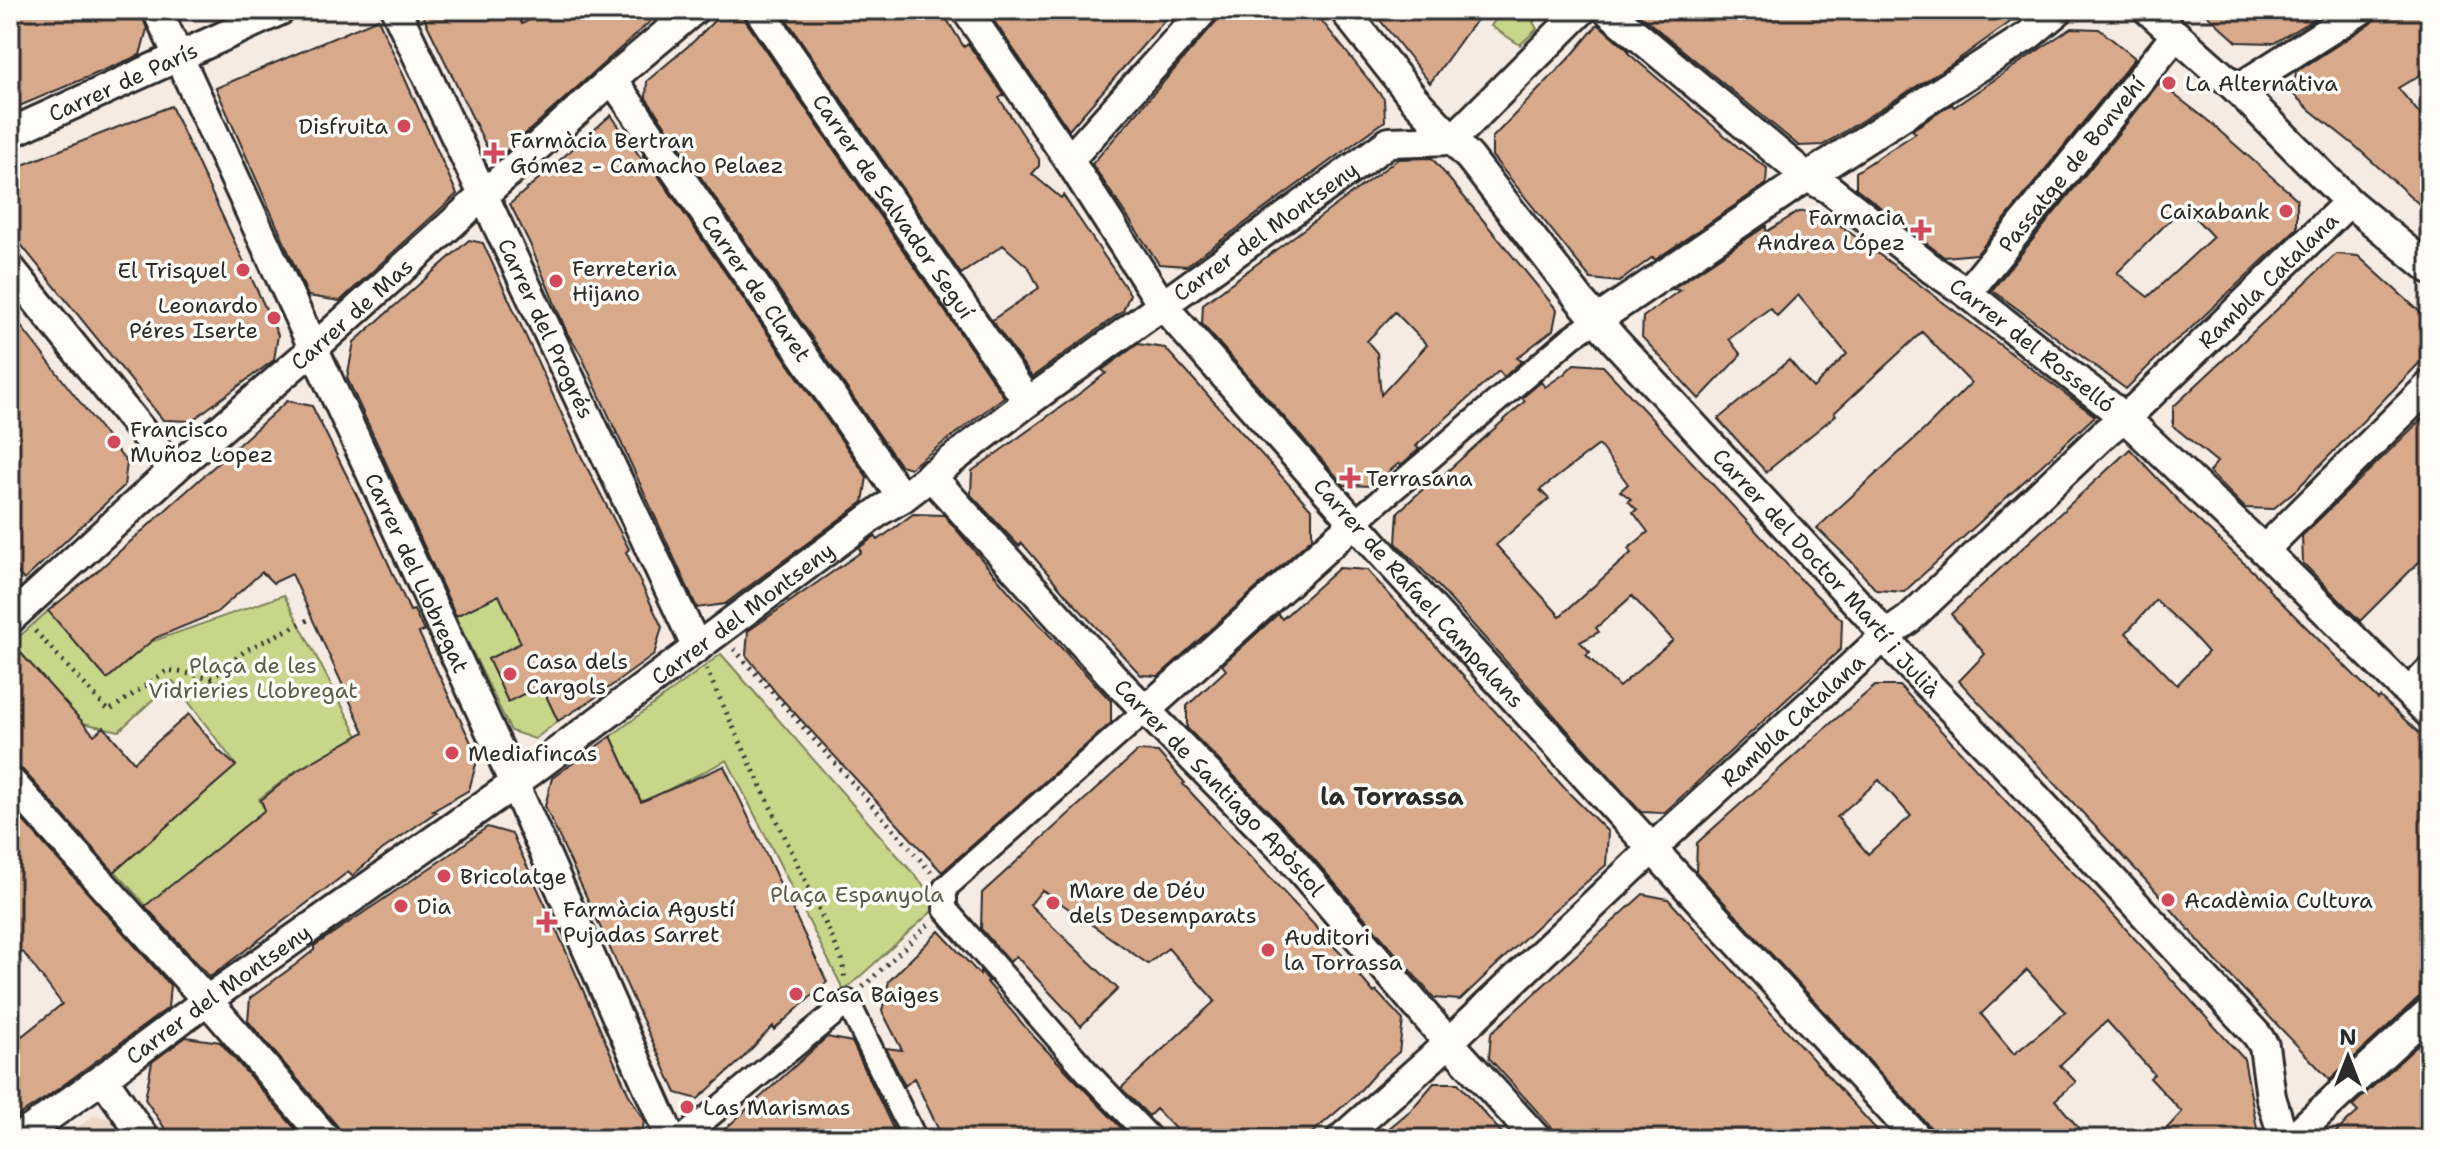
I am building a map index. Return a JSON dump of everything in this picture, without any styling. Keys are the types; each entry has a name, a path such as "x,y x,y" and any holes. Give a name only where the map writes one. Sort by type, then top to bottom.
{"street":[{"name":"Carrer del Llobregat","path":"157,10 514,784 671,1139"},
{"name":"Carrer de París","path":"10,133 281,10"},
{"name":"Carrer del Progrés","path":"396,10 699,653"},
{"name":"Carrer de Mas","path":"21,623 173,470 313,349 612,79 694,10"},
{"name":"Carrer de Salvador Seguí","path":"759,10 1028,402"},
{"name":"Carrer de Rafael Campalans","path":"966,10 1069,160 1163,306 1652,850 1918,1139"},
{"path":"1069,160 1204,10"},
{"name":"Carrer del Doctor Martí i Julià","path":"1344,10 1414,99 1470,158 1597,320 1869,616 1903,659 2257,1035 2264,1046 2268,1085 2284,1139"},
{"path":"1389,142 1452,140 1582,10"},
{"name":"Carrer del Rosselló","path":"1607,10 1807,177 1828,188 1967,293 2124,417 2430,714"},
{"path":"1151,1139 1088,1073 945,898 1146,710 1355,522 1572,337 1807,177 2029,35 2059,10"},
{"path":"2148,10 2237,89 2349,202 2430,269"},
{"path":"2237,89 2361,10"},
{"name":"Passatge de Bonvehí","path":"1967,293 2176,35"},
{"name":"Carrer de Claret","path":"612,79 902,498"},
{"name":"Carrer del Montseny","path":"17,1139 206,1001 699,653 881,510 902,498 1028,402 1389,142 1414,99"},
{"name":"Rambla Catalana","path":"1341,1139 2136,408 2349,202"},
{"path":"10,268 173,470"},
{"path":"2264,550 2430,385"},
{"name":"Carrer de Santiago Apòstol","path":"930,475 1146,710 1287,854 1537,1139"},
{"path":"2410,692 2430,671"},
{"path":"10,781 326,1139"},
{"path":"681,1139 848,1002 915,1139"},
{"path":"2291,1139 2430,1011"},
{"path":"103,1078 145,1139"}],"path":[{"path":"21,623 109,711 168,670 212,678 246,650 312,618"},
{"path":"726,640 945,898 848,1002"},
{"path":"699,653 842,959 848,1002"}],"shaded area":[{"path":"95,1115 113,1119 126,1139 60,1139"}],"green space":[{"path":"1502,10 1551,10 1533,22 1537,29 1520,45 1491,26"},
{"name":"Plaça de les Vidrieries Llobregat","path":"284,595 358,736 296,771 259,799 265,810 146,906 115,871 236,765 173,681 119,731 83,723 12,643 48,611 134,648"},
{"path":"499,595 558,721 535,739 511,731 455,616"},
{"name":"Plaça Espanyola","path":"721,654 940,904 844,991 727,760 642,803 611,736"}],"building":[{"path":"10,10 140,10 147,29 140,55 10,110"},
{"path":"420,10 516,10 522,24 546,10 663,10 494,162"},
{"path":"725,10 742,10 745,20 1004,397 910,468 900,465 646,98 647,81"},
{"path":"780,10 941,10 964,47 968,44 1004,95 999,98 1039,159 1039,166 1032,174 1061,198 1063,195 1130,294 1123,311 1032,377 992,320 1039,288 1029,268 1003,245 961,274"},
{"path":"994,10 1174,10 1069,130 992,18"},
{"path":"1226,10 1313,10 1384,99 1385,121 1186,266 1159,264 1092,164"},
{"path":"1372,10 1486,10 1430,83"},
{"path":"1634,10 2027,10 1949,66 1823,145 1799,146"},
{"path":"2202,10 2329,10 2274,43 2237,42"},
{"path":"2378,10 2430,10 2430,69 2398,88 2430,126 2430,214 2293,94 2296,72 2370,24"},
{"path":"378,19 457,194 340,301 308,296 216,88"},
{"path":"1598,24 1738,147 1767,168 1766,184 1619,282 1591,279 1492,156 1492,138"},
{"path":"2071,28 2099,29 2135,58 1977,254 1944,257 1856,188 1856,172 1916,133 1912,130 1952,104 1954,107"},
{"path":"2159,83 2206,119 2297,199 2297,228 2126,389 1992,290","holes":["2184,206 2213,237 2148,297 2117,273"]},
{"path":"171,106 278,335 274,360 191,421 163,420 10,231 10,170"},
{"path":"611,115 643,161 643,154 867,477 863,502 725,604 697,608 581,355 567,333 510,204"},
{"path":"1432,158 1557,310 1553,330 1517,358 1522,361 1504,377 1499,371 1416,446 1419,449 1401,465 1399,463 1372,486 1344,485 1202,324 1203,304 1398,159","holes":["1395,312 1427,345 1381,395 1377,353 1367,341"]},
{"path":"1821,211 2095,416 1904,592 1876,590 1817,528 1971,383 1922,332 1834,413 1836,415 1766,472 1718,419 1789,360 1813,388 1847,354 1798,295 1777,316 1770,308 1729,339 1741,355 1699,399 1642,337 1643,317 1680,290 1672,289 1766,226 1766,232 1798,212"},
{"path":"469,240 483,243 581,456 629,549 626,552 662,627 654,655 558,721 541,685 508,702 488,659 521,643 499,595 456,616 347,378 354,342"},
{"path":"2336,254 2358,256 2430,321 2430,352 2298,488 2273,509 2245,508 2209,472 2217,462 2173,426 2173,407"},
{"path":"10,312 127,463 124,486 24,580 10,564"},
{"path":"1138,344 1165,348 1312,510 1312,538 1159,676 1141,675 1022,543 1019,546 971,495 972,471 1083,391 1106,373 1102,370"},
{"path":"1574,364 1603,366 1842,620 1841,649 1664,813 1641,812 1396,543 1398,512 1423,489 1419,486 1437,471 1441,477 1525,401 1522,398 1541,382 1545,387","holes":["1599,445 1628,484 1620,491 1631,499 1628,501 1637,510 1633,512 1648,532 1628,549 1631,553 1560,616 1496,545 1549,499 1540,490","1632,596 1673,640 1619,687 1586,655 1590,652 1580,642 1599,632 1596,628"]},
{"path":"287,401 312,406 410,611 414,610 424,631 419,633 478,757 469,790 433,811 436,812 382,850 352,876 348,872 210,977 145,906 265,810 261,800 298,770 364,732 292,574 273,583 262,572 216,613 155,638 107,679 48,611 101,568"},
{"path":"2430,411 2430,551 2360,621 2303,563 2302,536"},
{"path":"2130,449 2185,508 2262,580 2378,699 2380,697 2430,743 2430,994 2418,998 2330,1080 2216,961 2153,888 1959,681 1985,654 1951,614","holes":["2156,600 2208,652 2177,685 2126,633"]},
{"path":"913,514 944,515 1011,594 1111,701 1111,723 942,872 777,694 746,655 748,631 861,552 859,548 875,536 878,540"},
{"path":"1339,568 1367,570 1608,832 1606,865 1460,1000 1434,998 1300,843 1187,728 1187,706 1226,670 1222,665 1278,614 1282,619"},
{"path":"10,641 94,735 104,727 134,762 189,714 219,751 236,766 114,872 23,770 10,764"},
{"path":"1875,686 1900,686 2244,1059 2259,1139 2157,1139 2182,1112 2150,1078 2154,1074 2107,1021 2060,1065 2076,1082 2055,1100 2088,1139 1938,1139 1696,872 1697,843","holes":["1879,780 1911,816 1868,854 1837,817","2027,970 2066,1012 2014,1054 1981,1014"]},
{"path":"611,736 641,802 724,766 827,982 774,1030 773,1026 698,1099 676,1093 545,806 552,778"},
{"path":"1138,751 1158,752 1183,784 1374,993 1376,991 1403,1020 1399,1052 1305,1139 1185,1139 1156,1109 1149,1116 1121,1088 1215,1001 1168,948 1148,964 1042,890 1030,905 1118,989 1081,1026 1016,956 1010,962 981,929 982,893"},
{"path":"10,806 170,985 168,1008 10,1121 10,1019 22,1036 62,1004 23,952 10,959"},
{"path":"487,827 512,834 628,1093 644,1121 641,1139 343,1139 339,1128 248,1021 250,998 314,950 314,946"},
{"path":"1643,894 1668,899 1885,1139 1562,1139 1489,1058 1491,1033"},
{"path":"939,931 980,975 980,970 1032,1035 1128,1135 1124,1139 943,1139 914,1078 905,1086 886,1048 902,1050 882,1011 889,981"},
{"path":"2430,1034 2430,1139 2328,1139 2358,1112 2352,1106"},
{"path":"186,1037 220,1042 304,1139 172,1139 145,1099 152,1062"},
{"path":"827,1037 852,1042 898,1139 714,1139"},
{"path":"1434,1083 1458,1083 1507,1139 1376,1139 1411,1110"}],"place":[{"name":"La Alternativa","path":"2169,83"},
{"name":"Disfruita","path":"404,126"},
{"name":"Farmàcia Bertran Gómez - Camacho Pelaez","path":"494,153"},
{"name":"Caixabank","path":"2286,211"},
{"name":"Farmacia Andrea López","path":"1921,230"},
{"name":"El Trisquel","path":"243,270"},
{"name":"Ferreteria Hijano","path":"556,281"},
{"name":"Leonardo Péres Iserte","path":"274,318"},
{"name":"Francisco Muñoz Lopez","path":"114,442"},
{"name":"Terrasana","path":"1350,478"},
{"name":"Casa dels Cargols","path":"510,674"},
{"name":"Mediafincas","path":"452,753"},
{"name":"Bricolatge","path":"444,876"},
{"name":"Acadèmia Cultura","path":"2168,900"},
{"name":"Mare de Déu dels Desemparats","path":"1053,903"},
{"name":"Dia","path":"401,906"},
{"name":"Farmàcia Agustí Pujadas Sarret","path":"547,922"},
{"name":"Auditori la Torrassa","path":"1268,950"},
{"name":"Casa Baiges","path":"796,994"},
{"name":"Las Marismas","path":"687,1107"}],"district":[{"name":"la Torrassa","path":"1392,797"}]}
